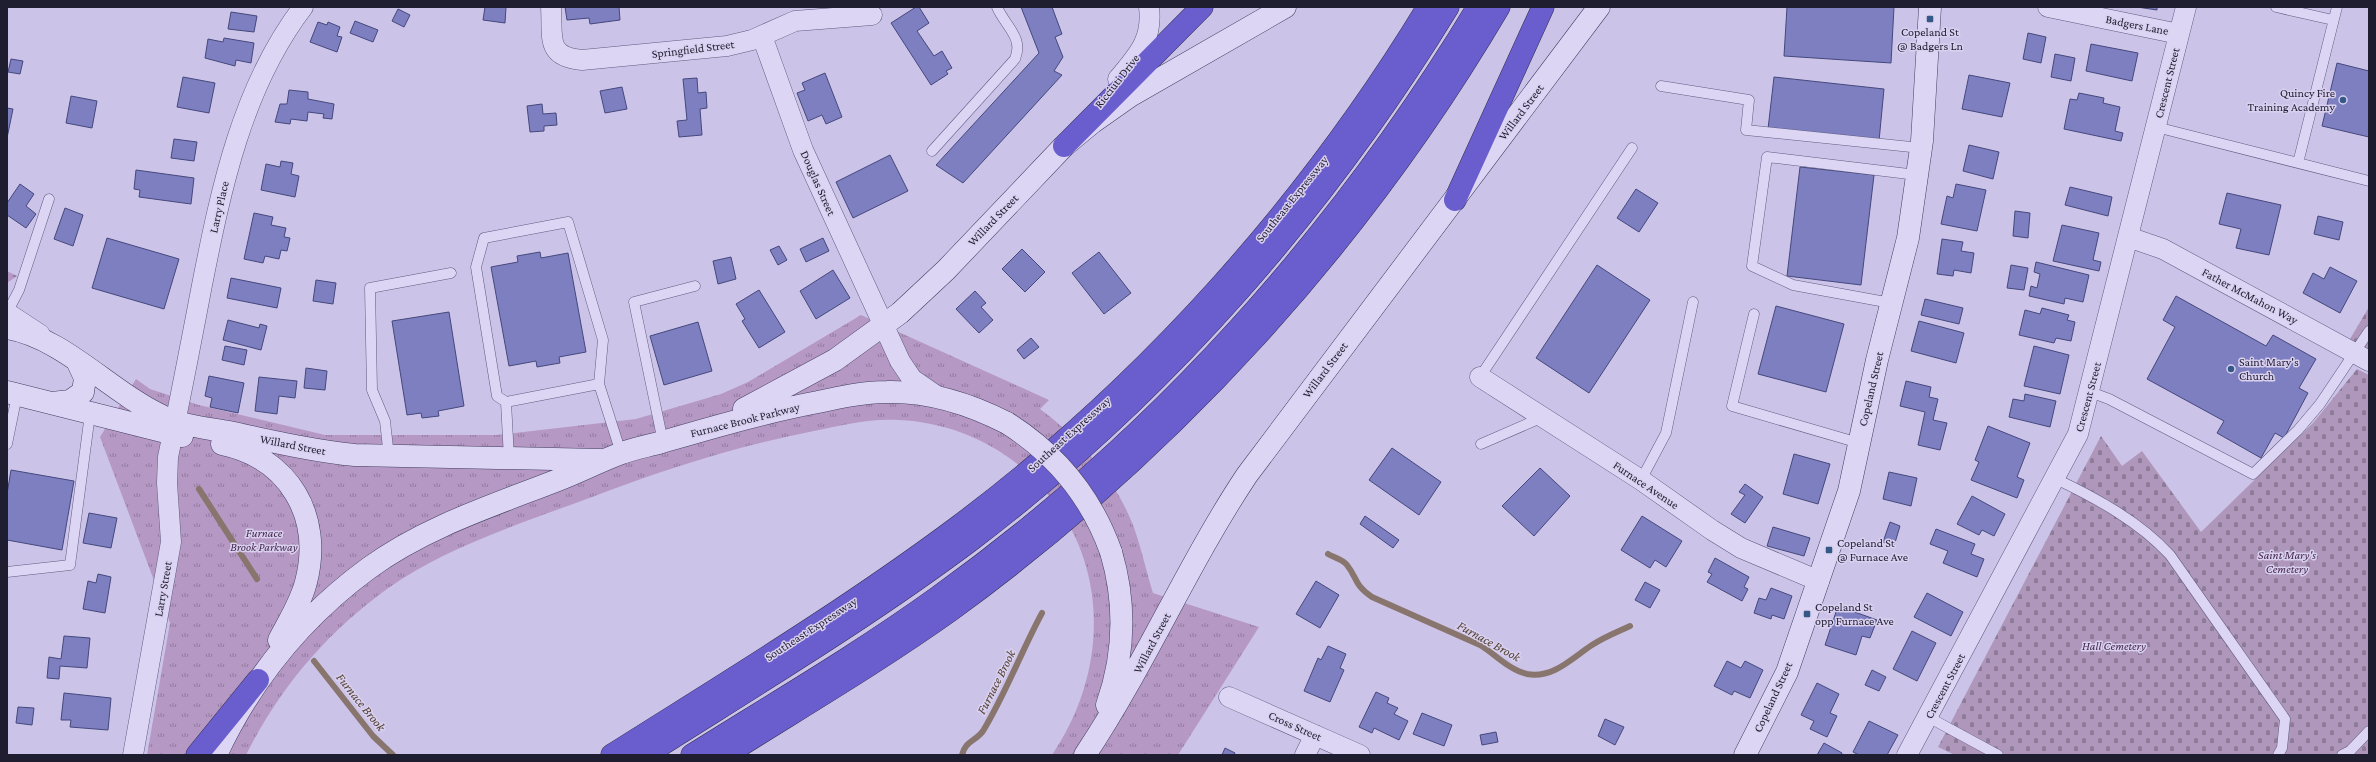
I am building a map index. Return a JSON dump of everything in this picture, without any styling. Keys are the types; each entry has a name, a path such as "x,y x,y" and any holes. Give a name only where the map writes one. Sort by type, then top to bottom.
{"highway":[{"path":"1064,146 1202,7"},
{"name":"Southeast Expressway","path":"612,755 819,624 902,569 968,519 1080,425 1162,347 1264,234 1344,131 1428,7"},
{"path":"645,755 912,583 973,538 1034,489 1121,412 1202,331 1298,221 1373,122 1448,7"},
{"path":"692,755 938,597 1061,501 1144,426 1251,316 1326,227 1395,136 1478,7"},
{"path":"725,755 884,655 949,611 1042,540 1157,438 1264,328 1349,226 1431,115 1499,7"},
{"path":"1455,200 1543,7"},
{"path":"197,755 259,678"}],"main road":[{"name":"Willard Street","path":"699,430 809,375 851,350 916,300 1064,146 1093,122 1130,96 1285,7"},
{"name":"Willard Street","path":"1085,755 1118,704 1208,536 1240,485 1280,429 1455,200 1599,7"},
{"name":"Copeland Street","path":"1745,755 1787,672 1849,491 1891,303 1908,238 1921,148 1930,7"},
{"path":"7,313 50,343"},
{"name":"Willard Street","path":"7,328 26,332 50,343 174,428 255,454 279,471 289,482 302,507 310,535 311,550 306,583 292,616 259,678"},
{"path":"52,403 70,401 83,392 85,378 78,363"},
{"name":"Furnace Brook Parkway","path":"216,755 240,708 259,678 288,641 353,580 387,555 443,526 613,457 699,430 764,413 857,394 903,392 938,397 975,408 1006,423 1038,445 1067,473 1089,504 1111,552 1121,604 1120,656 1106,708 1085,755"},
{"name":"Willard Street","path":"12,393 90,414 319,450 390,457 613,457"}],"street":[{"name":"Larry Place","path":"174,428 216,214 231,159 260,81 288,28 303,7"},
{"name":"Springfield Street","path":"551,7 554,47 563,57 591,60 727,46 762,36 784,15 815,18 872,15"},
{"name":"Ricciuti Drive","path":"1064,146 1144,46 1150,28 1149,7"},
{"name":"Badgers Lane","path":"2048,7 2180,34"},
{"name":"Crescent Street","path":"1907,755 2056,479 2078,434 2090,392 2186,7"},
{"name":"Douglas Street","path":"762,36 803,150 883,326 905,370 920,386 938,397"},
{"name":"Father McMahon Way","path":"2128,237 2162,249 2362,357"},
{"name":"Furnace Avenue","path":"1480,377 1641,480 1712,530 1741,548 1819,581"},
{"name":"Larry Street","path":"133,755 171,542 167,483 174,428"},
{"name":"Cross Street","path":"1230,697 1360,755"},
{"path":"1306,755 1315,735"}],"lane":[{"path":"932,151 1014,59 1017,53 1017,39 997,7"},
{"path":"2276,7 2333,20"},
{"path":"2298,163 2337,7"},
{"path":"1661,86 1749,100 1746,130 1921,148"},
{"path":"2156,127 2369,181"},
{"path":"1480,377 1632,148"},
{"path":"1891,303 1794,284 1752,266 1767,157 1917,175"},
{"path":"7,313 19,290 49,199"},
{"path":"599,384 506,402 497,396 476,267 484,238 568,222 603,340 599,384 613,457"},
{"path":"390,457 385,421 372,390 370,288 450,273"},
{"path":"662,442 634,302 696,286"},
{"path":"1641,480 1666,432 1693,302"},
{"path":"1754,314 1732,406 1859,443"},
{"path":"2090,392 2109,399 2253,474 2309,418 2362,357 2369,331"},
{"path":"7,444 12,393"},
{"path":"506,402 509,458"},
{"path":"7,572 70,565 90,414"},
{"path":"1481,444 1542,417"},
{"path":"2056,479 2094,499 2149,534 2170,555 2285,719 2282,748 2278,755"},
{"path":"1928,717 1998,755"},
{"path":"2342,755 2350,751 2369,732"}],"green space":[{"path":"7,271 17,276 7,283"},
{"path":"2369,307 2369,349 2350,339"},
{"name":"Furnace Brook Parkway","path":"861,315 1049,400 1040,409 1082,446 1106,475 1125,507 1136,533 1153,593 1259,627 1178,755 1052,755 1076,711 1090,663 1093,638 1094,613 1091,588 1081,551 1070,527 1049,495 1031,476 1002,453 987,444 970,436 935,425 899,420 878,420 835,426 702,459 619,487 513,526 460,548 434,560 387,589 344,624 324,643 273,707 246,755 147,755 170,623 100,437 136,379 150,389 199,405 325,435 496,435 636,419 721,394 748,382"},
{"path":"2357,369 2369,375 2369,755 1955,755 1938,747 2101,436 2122,466 2142,451 2201,532 2313,423"}],"building":[{"path":"485,7 506,7 505,23 483,20"},
{"path":"565,7 619,7 620,20 590,24 589,18 567,20"},
{"path":"916,7 919,7 929,23 917,31 934,56 942,51 952,68 946,71 948,74 931,85 891,23"},
{"path":"1021,7 1052,7 1062,34 1055,37 1063,57 1054,71 1062,75 963,183 936,165 1039,53"},
{"path":"1787,7 1894,7 1891,63 1784,56"},
{"path":"2137,7 2157,7 2157,10"},
{"path":"398,9 410,15 404,27 392,21"},
{"path":"231,12 257,16 254,32 228,29"},
{"path":"355,21 378,30 373,42 350,33"},
{"path":"318,22 327,25 328,22 340,27 337,36 342,37 337,52 310,42"},
{"path":"2028,33 2046,37 2041,63 2023,59"},
{"path":"224,38 254,43 251,63 236,60 235,66 205,58 208,39 223,42"},
{"path":"2091,44 2138,53 2132,81 2086,71"},
{"path":"2055,54 2075,58 2071,81 2051,77"},
{"path":"11,59 23,61 20,74 8,72"},
{"path":"2337,63 2369,71 2369,137 2322,126"},
{"path":"825,73 842,117 826,124 822,115 808,121 797,93 805,90 802,83"},
{"path":"1969,75 2010,83 2002,117 1962,109"},
{"path":"183,77 215,83 209,113 177,107"},
{"path":"1774,77 1884,89 1879,141 1768,129"},
{"path":"697,78 698,93 706,92 707,108 700,109 702,135 679,137 677,121 687,120 683,79"},
{"path":"622,87 627,109 605,113 600,91"},
{"path":"289,90 308,92 308,99 334,104 332,119 323,118 324,114 308,112 307,121 291,119 290,124 275,122 280,104 287,104"},
{"path":"2079,93 2104,98 2103,103 2120,107 2115,131 2123,133 2121,141 2064,129 2070,99 2077,100"},
{"path":"71,96 97,101 92,128 66,123"},
{"path":"542,104 543,114 556,113 557,125 544,126 544,131 530,132 527,106"},
{"path":"7,108 13,109 7,138"},
{"path":"174,139 197,142 194,161 171,158"},
{"path":"1969,145 1999,152 1993,179 1963,171"},
{"path":"890,155 908,191 853,218 836,182"},
{"path":"281,161 293,163 291,174 299,176 295,197 261,190 266,164 280,167"},
{"path":"1800,167 1874,175 1861,285 1787,276"},
{"path":"136,170 194,178 191,204 139,197 140,190 134,189"},
{"path":"20,184 34,194 26,206 36,214 26,228 7,215 7,203"},
{"path":"1956,184 1986,190 1977,231 1941,224 1947,196 1953,198"},
{"path":"2070,187 2112,197 2108,216 2065,205"},
{"path":"1636,189 1658,203 1639,232 1617,218"},
{"path":"2227,193 2281,205 2269,255 2236,248 2241,229 2219,224"},
{"path":"65,208 83,215 73,246 54,239"},
{"path":"2015,211 2030,213 2028,238 2013,236"},
{"path":"254,213 273,217 271,225 286,228 284,237 290,238 287,251 281,250 279,259 265,256 263,263 244,259"},
{"path":"2318,216 2343,222 2339,240 2314,234"},
{"path":"2062,225 2099,233 2093,260 2101,262 2099,271 2053,261"},
{"path":"107,238 179,259 164,309 92,288"},
{"path":"823,238 829,251 806,262 800,249"},
{"path":"1942,239 1963,242 1961,251 1974,253 1971,273 1954,270 1953,276 1937,274"},
{"path":"779,246 787,260 778,265 770,250"},
{"path":"1022,249 1045,272 1025,292 1002,269"},
{"path":"540,252 541,258 568,253 586,352 559,357 560,363 537,367 536,361 509,366 491,267 518,262 517,256"},
{"path":"1099,252 1131,293 1104,314 1072,273"},
{"path":"731,257 736,279 718,284 713,261"},
{"path":"2036,262 2089,275 2083,302 2065,298 2064,304 2029,296 2031,286 2037,288 2040,274 2034,272"},
{"path":"1597,265 1650,300 1589,393 1536,358"},
{"path":"2011,265 2028,268 2024,290 2007,288"},
{"path":"2330,267 2357,281 2340,313 2303,293 2313,273 2324,279"},
{"path":"833,270 850,298 816,319 800,291"},
{"path":"231,278 281,288 277,308 227,298"},
{"path":"316,280 336,283 333,304 313,301"},
{"path":"759,290 785,332 759,348 742,321 745,319 736,304"},
{"path":"975,291 986,303 981,307 993,320 979,333 956,309"},
{"name":"Saint Mary's Church","path":"2176,296 2266,346 2273,335 2316,359 2299,388 2308,393 2284,438 2275,433 2261,458 2217,433 2224,421 2147,379 2175,327 2163,320"},
{"path":"1925,299 1963,308 1959,324 1921,315"},
{"path":"1776,306 1844,324 1826,392 1758,374"},
{"path":"2042,308 2069,315 2067,320 2075,322 2071,341 2056,338 2054,343 2019,335 2025,310 2040,314"},
{"path":"449,312 464,406 438,411 439,416 422,418 421,413 407,415 392,321"},
{"path":"228,320 259,328 260,324 267,326 261,350 223,340"},
{"path":"1919,321 1964,333 1956,363 1911,351"},
{"path":"698,322 712,371 664,385 650,336"},
{"path":"1031,338 1039,347 1024,359 1017,350"},
{"path":"225,346 247,350 244,365 222,360"},
{"path":"2034,346 2069,355 2060,394 2024,386"},
{"path":"306,368 327,371 325,390 304,388"},
{"path":"209,376 244,383 238,413 210,407 212,398 205,396"},
{"path":"259,377 297,381 295,398 279,396 277,414 255,411"},
{"path":"1906,381 1931,387 1929,397 1938,399 1933,420 1947,423 1940,450 1918,445 1925,412 1900,406"},
{"path":"2025,394 2056,401 2050,427 2009,417 2013,399 2024,401"},
{"path":"1988,426 2030,443 2017,477 2024,480 2017,498 1971,480 1979,462 1975,460"},
{"path":"1392,448 1441,482 1419,515 1369,480"},
{"path":"1794,454 1830,464 1818,504 1783,494"},
{"path":"1540,468 1570,496 1534,536 1502,506"},
{"path":"11,470 74,481 62,550 7,540 7,494"},
{"path":"1889,472 1917,478 1911,506 1883,499"},
{"path":"1745,484 1763,497 1745,523 1731,514 1745,495 1739,492"},
{"path":"1972,496 2005,514 1994,536 1982,530 1979,535 1957,524"},
{"path":"89,513 117,518 111,548 83,543"},
{"path":"1365,516 1399,540 1393,548 1360,524"},
{"path":"1642,516 1682,541 1666,567 1655,560 1650,568 1621,550"},
{"path":"1890,522 1900,526 1894,546 1883,542"},
{"path":"1773,527 1810,538 1804,556 1767,546"},
{"path":"1936,529 1975,544 1971,554 1984,559 1977,577 1943,563 1948,551 1930,544"},
{"path":"1715,558 1749,577 1744,587 1748,589 1742,601 1707,582 1712,574 1708,572"},
{"path":"98,574 111,577 105,613 83,609 88,581 96,583"},
{"path":"1316,581 1339,595 1320,628 1296,614"},
{"path":"1645,582 1660,590 1650,608 1635,600"},
{"path":"1771,588 1792,596 1784,619 1772,615 1771,619 1754,613 1759,598 1766,600"},
{"path":"1927,593 1963,612 1951,636 1914,617"},
{"path":"1838,606 1877,620 1870,638 1862,636 1856,655 1825,645"},
{"path":"1912,631 1936,643 1917,681 1893,669"},
{"path":"64,636 90,638 87,668 60,666 59,679 47,678 49,657 61,659"},
{"path":"1328,646 1346,654 1340,668 1344,670 1330,702 1304,691 1318,658 1321,660"},
{"path":"1727,661 1741,668 1745,661 1763,670 1750,698 1734,691 1732,695 1714,686"},
{"path":"1872,670 1886,677 1879,691 1865,685"},
{"path":"1817,683 1839,694 1830,713 1837,716 1827,737 1810,729 1814,721 1801,715"},
{"path":"1376,692 1389,698 1387,703 1398,708 1394,714 1408,721 1399,740 1374,728 1372,733 1359,727"},
{"path":"64,693 111,698 108,730 70,727 71,720 61,720"},
{"path":"18,707 34,708 32,725 16,723"},
{"path":"1422,713 1452,725 1444,746 1413,734"},
{"path":"1605,719 1624,727 1615,745 1598,736"},
{"path":"1869,721 1898,735 1887,755 1859,755 1853,752"},
{"path":"1496,732 1498,742 1482,745 1480,735"},
{"path":"1824,743 1842,753 1841,755 1817,755"},
{"path":"1225,748 1235,753 1234,755 1222,755"}],"waterway":[{"name":"Furnace Brook","path":"199,489 257,579"},
{"name":"Furnace Brook","path":"1328,554 1346,563 1362,589 1372,597 1480,645 1514,669 1527,674 1536,675 1554,670 1597,642 1630,626"},
{"name":"Furnace Brook","path":"962,755 963,750 983,731 991,717 1042,613"},
{"name":"Furnace Brook","path":"314,661 373,736 393,755"}],"place":[{"name":"Copeland St @ Badgers Ln","path":"1930,19"},
{"name":"Quincy Fire Training Academy","path":"2343,100"},
{"name":"Saint Mary's Church","path":"2231,369"},
{"name":"Copeland St @ Furnace Ave","path":"1829,550"},
{"name":"Copeland St opp Furnace Ave","path":"1807,614"}],"park label":[{"name":"Saint Mary's Cemetery","path":"2287,562"},
{"name":"Hall Cemetery","path":"2114,646"}]}
